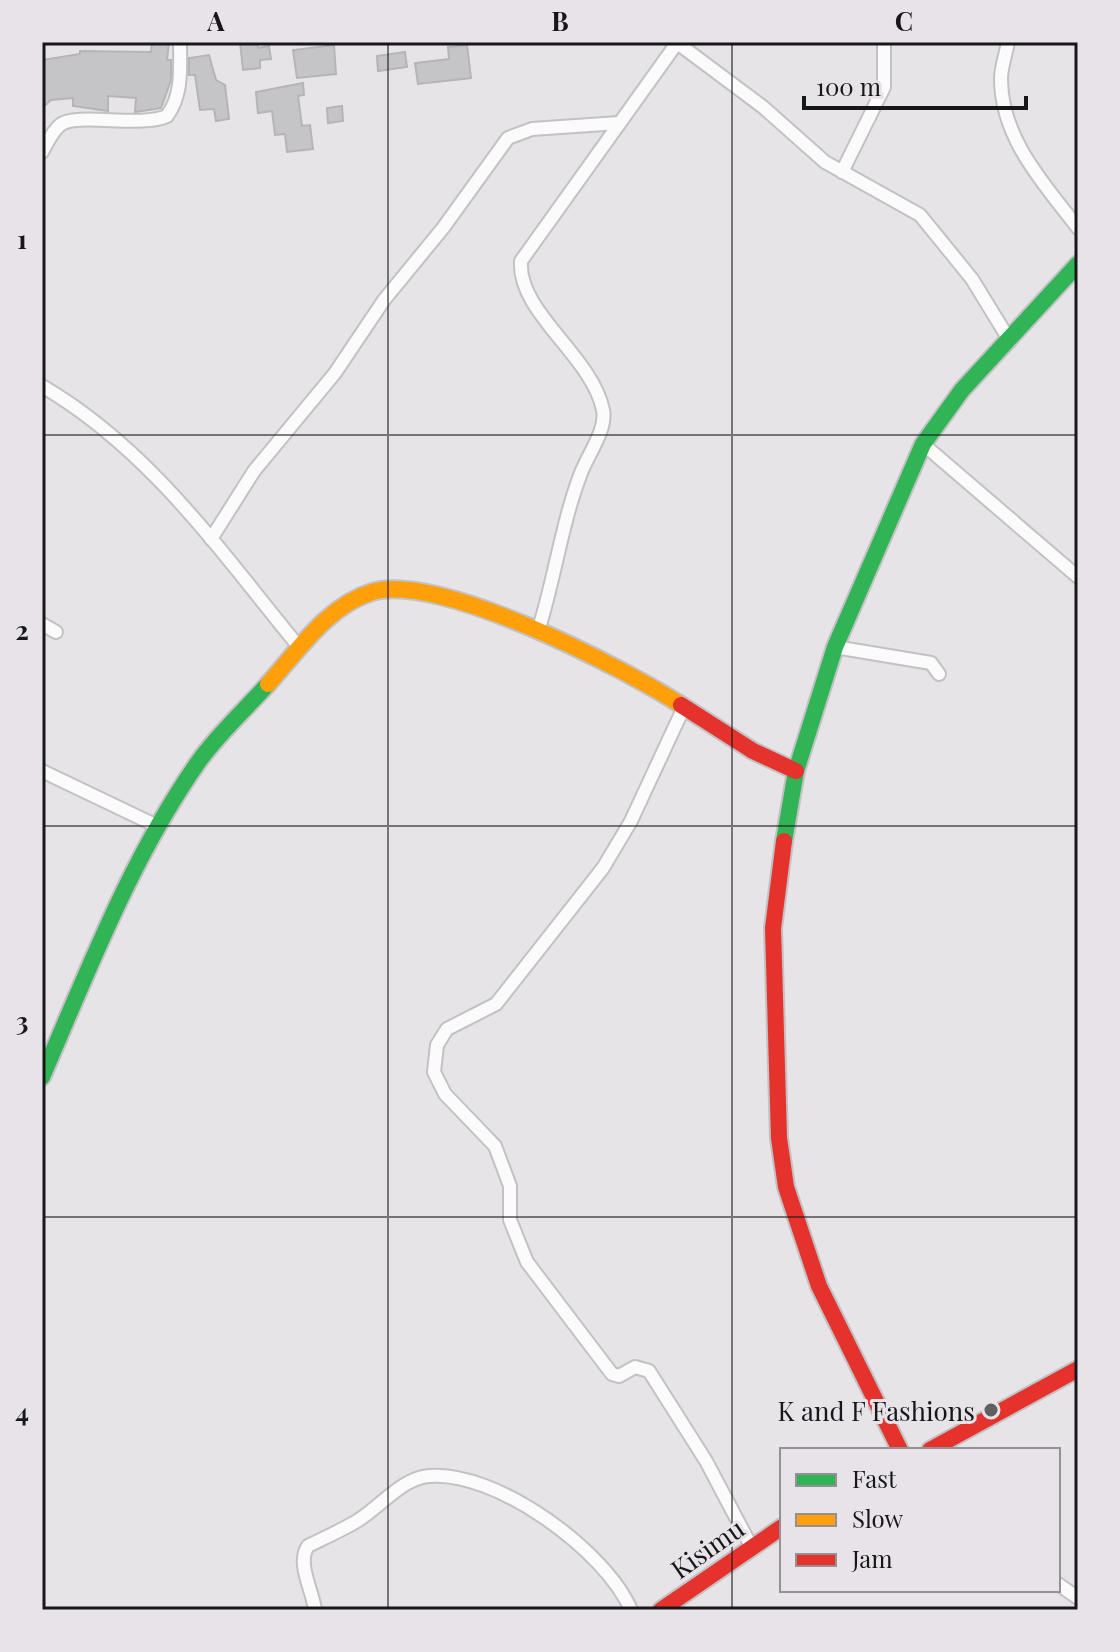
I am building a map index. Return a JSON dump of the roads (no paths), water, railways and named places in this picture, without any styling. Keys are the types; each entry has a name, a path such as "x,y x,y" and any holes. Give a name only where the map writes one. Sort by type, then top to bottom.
{"street":[{"path":"42,152 61,124 72,119 117,121 167,116 174,107 180,85 180,42"},
{"path":"842,172 884,87 884,42"},
{"path":"1008,42 1001,77 1008,119 1031,167 1078,228"},
{"path":"539,628 580,474 599,434 604,412 579,361 525,290 521,261 677,43 763,107 825,162 920,215 972,279 1010,341"},
{"path":"211,539 254,471 335,373 384,300 443,228 508,138 519,131 532,129 619,123"},
{"path":"899,1448 824,1297 786,1187 779,1138 773,928 796,771 835,647 923,444 962,390 1078,264"},
{"path":"42,386 76,406 116,437 181,500 299,647"},
{"path":"923,444 1078,577"},
{"path":"42,1077 123,893 157,826 201,758 331,614 372,592 411,589 539,628 684,707 753,751 796,771"},
{"path":"42,624 56,632"},
{"path":"835,647 931,663 939,674"},
{"path":"684,707 631,821 603,868 496,1004 447,1029 437,1045 434,1072 445,1094 495,1146 510,1186 510,1220 527,1262 612,1374 619,1376 635,1367 649,1371 706,1461 751,1546"},
{"path":"42,771 157,826"},
{"path":"934,1448 1078,1369"},
{"path":"315,1610 304,1564 304,1552 308,1546 355,1522 408,1483 429,1476 463,1479 531,1509 563,1528 593,1558 631,1610"},
{"name":"Kisimu","path":"661,1610 780,1528"},
{"path":"1060,1585 1078,1598"}],"place":[{"name":"K and F Fashions","path":"991,1410"}]}
